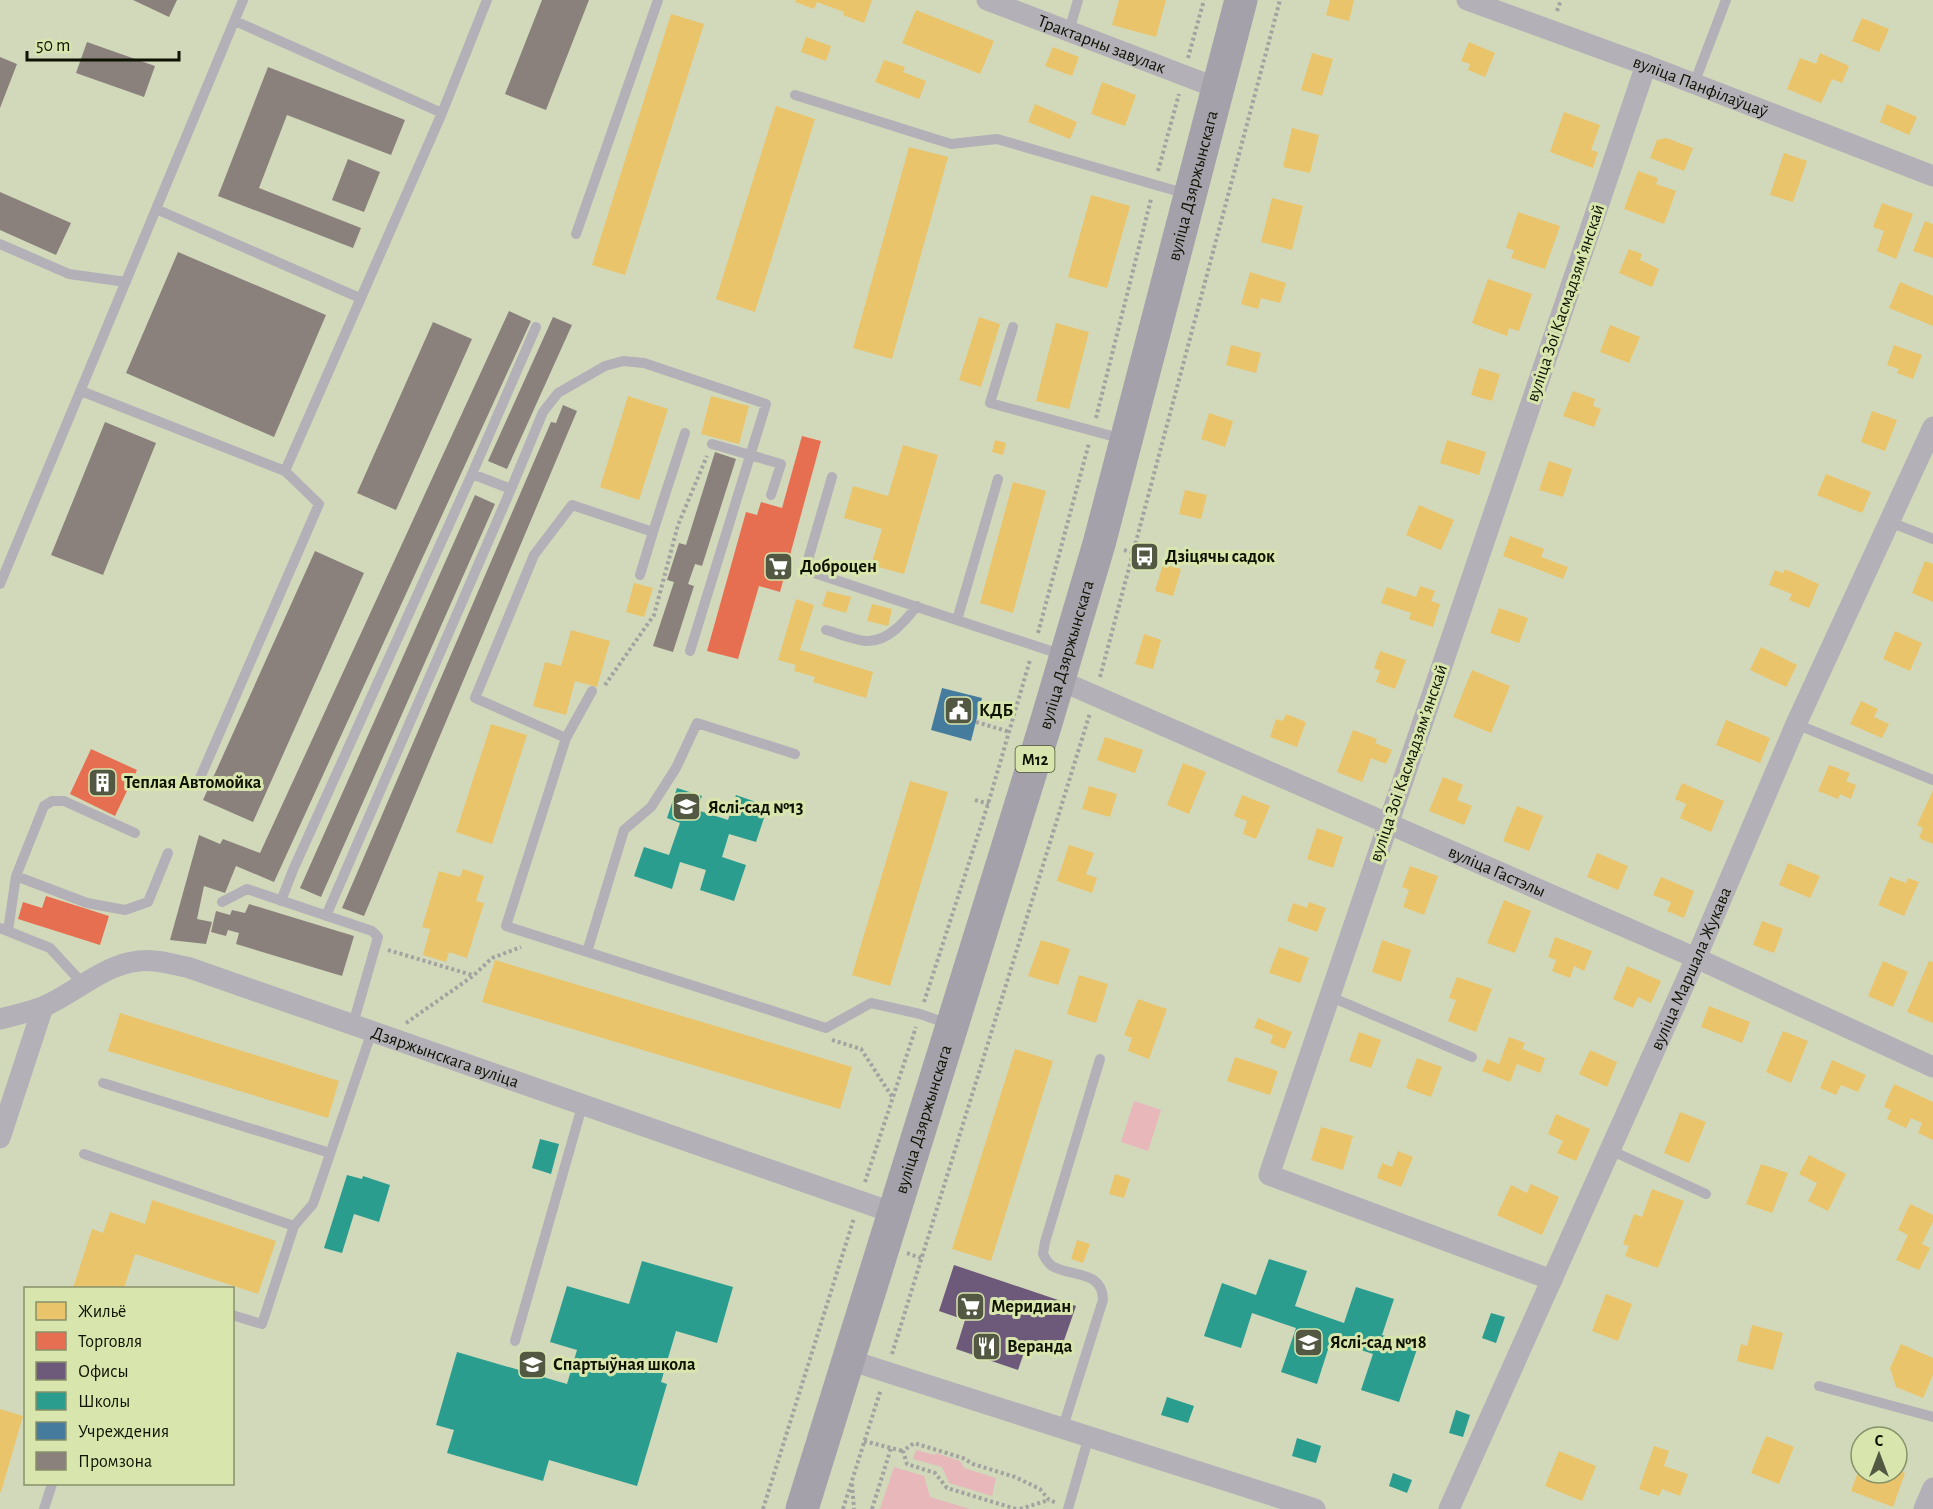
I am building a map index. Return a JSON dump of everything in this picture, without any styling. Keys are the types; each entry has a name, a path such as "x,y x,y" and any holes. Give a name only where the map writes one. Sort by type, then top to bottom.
{"main road":[{"name":"вуліца Дзяржынскага","path":"802,1509 1063,668 1099,544 1240,0"}],"street":[{"name":"Трактарны завулак","path":"987,0 1217,88"},
{"name":"вуліца Панфілаўцаў","path":"1467,0 1646,65 1933,176"},
{"name":"вуліца Зоі Касмадзямʼянскай","path":"1552,1280 1269,1175 1646,65"},
{"name":"вуліца Маршала Жукава","path":"1449,1509 1696,958 1796,724 1933,427"},
{"name":"вуліца Гастэлы","path":"1063,668 1095,696 1696,958 1933,1066"},
{"name":"Дзяржынскага вуліца","path":"0,1019 43,1007 84,985 104,971 124,963 154,960 187,968 371,1030 894,1213"},
{"path":"0,1138 43,1007"},
{"path":"849,1360 887,1370 1315,1509"},
{"path":"1924,1509 1933,1488"}],"lane":[{"path":"0,584 243,0"},
{"path":"285,471 442,113 487,0"},
{"path":"576,234 658,0"},
{"path":"1069,31 1078,0"},
{"path":"1694,84 1726,0"},
{"path":"235,21 442,113"},
{"path":"795,95 951,144 997,139 1190,195"},
{"path":"156,209 360,298"},
{"path":"0,243 69,274 126,282"},
{"path":"281,901 536,327"},
{"path":"1013,327 990,403 1126,440"},
{"path":"326,916 543,412 558,393 604,366 623,361 662,367 766,404 690,651"},
{"path":"81,391 285,471 319,504 200,778"},
{"path":"640,575 685,433"},
{"path":"712,444 781,464 771,495"},
{"path":"472,474 511,489"},
{"path":"832,477 805,570 1035,645 1063,668"},
{"path":"957,620 998,479"},
{"path":"566,738 475,698 534,555 572,505 653,532"},
{"path":"1890,522 1933,540"},
{"path":"826,630 867,641 882,638 900,626 917,606"},
{"path":"592,692 566,738 506,926 826,1028 871,1003 952,1024"},
{"path":"587,952 624,830 651,807 676,768 697,723 795,754"},
{"path":"1796,724 1933,780"},
{"path":"84,985 50,948 4,930 16,876 44,806 51,801 64,801 135,833"},
{"path":"16,876 87,903 125,910 148,902 168,853"},
{"path":"222,902 247,889 372,931 378,938 375,946 371,1030 313,1204 294,1226 261,1324 234,1316"},
{"path":"1331,996 1472,1057"},
{"path":"1063,1427 1103,1300 1103,1292 1099,1284 1090,1278 1050,1265 1043,1254 1100,1059"},
{"path":"103,1083 330,1153"},
{"path":"515,1341 583,1103"},
{"path":"1610,1150 1706,1194"},
{"path":"84,1154 294,1226"},
{"path":"1820,1386 1933,1417"},
{"path":"1068,1509 1089,1436"},
{"path":"44,1509 52,1485"}],"path":[{"path":"763,1509 1010,732 1093,431 1204,0"},
{"path":"843,1509 1095,696 1280,0"},
{"path":"1554,17 1561,0"},
{"path":"592,692 603,689 654,615 678,525 712,444"},
{"path":"976,722 1010,732"},
{"path":"375,946 473,976"},
{"path":"371,1030 473,976 492,958 524,946"},
{"path":"827,1039 861,1049 893,1098"},
{"path":"864,1441 903,1451"},
{"path":"914,1443 963,1458 973,1464 1015,1477 1040,1489 1049,1500 1018,1509 947,1488 935,1473 907,1464 903,1451 914,1443"},
{"path":"872,1509 891,1448"},
{"path":"852,1481 854,1509"}],"shaded area":[{"path":"1134,1101 1161,1110 1148,1151 1121,1142"},
{"path":"916,1450 935,1455 936,1453 960,1461 964,1468 996,1478 992,1496 949,1483 942,1467 913,1459"},
{"path":"894,1467 924,1476 930,1497 970,1509 880,1509"}],"building: Жильё":[{"path":"796,0 872,0 864,23 843,15 844,12 817,2 814,9 795,2"},
{"path":"1119,0 1166,0 1156,37 1112,25"},
{"path":"1330,0 1354,0 1349,21 1326,15"},
{"path":"916,10 994,41 980,74 902,43"},
{"path":"671,14 704,24 625,275 592,265"},
{"path":"1862,18 1889,29 1879,52 1852,41"},
{"path":"806,37 831,46 826,61 801,52"},
{"path":"1469,42 1495,53 1485,77 1468,70 1470,64 1461,61"},
{"path":"1053,47 1079,57 1072,76 1045,66"},
{"path":"1312,53 1333,59 1322,96 1301,90"},
{"path":"1820,53 1849,66 1842,83 1832,79 1821,103 1787,89 1800,58 1816,64"},
{"path":"884,60 905,67 903,72 926,81 919,99 875,82"},
{"path":"1102,82 1136,95 1125,126 1091,114"},
{"path":"1035,104 1077,122 1070,139 1028,122"},
{"path":"1887,104 1917,117 1909,135 1880,122"},
{"path":"776,106 815,119 755,312 716,299"},
{"path":"1564,112 1600,125 1591,150 1598,152 1593,168 1550,152"},
{"path":"1292,128 1319,135 1310,173 1283,167"},
{"path":"1666,138 1693,148 1684,171 1650,158 1657,140"},
{"path":"909,147 948,157 892,359 853,348"},
{"path":"1784,153 1807,161 1793,202 1770,195"},
{"path":"1638,171 1658,178 1656,184 1676,191 1664,224 1624,209"},
{"path":"1091,195 1130,206 1107,288 1068,277"},
{"path":"1272,198 1303,206 1292,250 1261,242"},
{"path":"1882,203 1913,214 1896,259 1877,251 1884,231 1873,227"},
{"path":"1518,212 1560,226 1545,269 1511,258 1514,250 1506,248"},
{"path":"1925,221 1933,224 1933,258 1913,251"},
{"path":"1629,249 1642,254 1640,260 1659,269 1652,287 1619,273"},
{"path":"1250,272 1286,283 1280,303 1261,298 1258,309 1241,304"},
{"path":"1488,279 1532,294 1519,331 1509,328 1507,336 1472,323"},
{"path":"1900,282 1933,296 1933,326 1889,308"},
{"path":"979,317 1000,324 981,387 959,380"},
{"path":"1056,323 1089,332 1069,409 1036,401"},
{"path":"1610,325 1640,337 1629,363 1600,352"},
{"path":"1231,345 1261,353 1256,373 1226,365"},
{"path":"1894,345 1922,355 1913,379 1897,373 1899,369 1887,365"},
{"path":"1479,368 1500,374 1492,401 1471,395"},
{"path":"1573,391 1595,399 1593,406 1601,409 1594,427 1563,416"},
{"path":"628,396 668,409 639,500 600,487"},
{"path":"711,396 749,406 739,444 701,434"},
{"path":"1872,411 1897,420 1885,451 1861,442"},
{"path":"1209,413 1233,421 1225,447 1201,439"},
{"path":"995,440 1006,443 1003,455 992,452"},
{"path":"1447,440 1486,452 1479,475 1440,463"},
{"path":"903,445 938,455 904,574 871,565 882,529 844,518 853,486 888,496"},
{"path":"1549,461 1572,469 1563,497 1539,490"},
{"path":"1826,474 1871,492 1862,513 1817,495"},
{"path":"1013,482 1046,491 1013,613 980,603"},
{"path":"1185,490 1207,495 1201,519 1179,514"},
{"path":"1419,505 1454,520 1441,550 1406,535"},
{"path":"1510,536 1544,549 1541,557 1568,567 1563,579 1503,556"},
{"path":"1925,561 1933,564 1933,602 1912,593"},
{"path":"1163,564 1181,569 1173,596 1155,591"},
{"path":"1785,569 1819,584 1809,608 1789,600 1792,594 1769,585 1775,570 1783,573"},
{"path":"634,583 653,588 644,617 626,612"},
{"path":"1420,586 1435,591 1431,601 1440,604 1433,627 1409,619 1411,613 1381,603 1387,587 1416,597"},
{"path":"827,591 851,597 846,613 822,606"},
{"path":"796,599 814,605 800,650 873,672 866,698 813,682 815,677 794,671 796,665 778,660"},
{"path":"872,604 892,609 888,626 867,621"},
{"path":"1499,608 1528,618 1519,643 1490,633"},
{"path":"571,630 610,641 597,687 575,681 566,715 533,706 545,662 561,666"},
{"path":"1895,631 1922,643 1910,671 1883,659"},
{"path":"1144,634 1161,640 1153,669 1135,664"},
{"path":"1761,647 1797,665 1786,687 1750,670"},
{"path":"1380,651 1406,660 1395,689 1376,682 1380,671 1374,668"},
{"path":"1472,670 1510,686 1491,733 1453,717"},
{"path":"1861,701 1878,709 1874,717 1889,724 1882,738 1850,724"},
{"path":"1286,714 1306,722 1297,747 1270,737 1276,719 1283,721"},
{"path":"1726,720 1770,738 1760,763 1716,745"},
{"path":"491,724 527,735 492,844 456,832"},
{"path":"1353,730 1377,739 1375,743 1392,750 1386,764 1371,758 1362,782 1337,772"},
{"path":"1105,737 1143,750 1135,773 1097,760"},
{"path":"1183,763 1206,772 1189,814 1167,805"},
{"path":"1829,765 1850,773 1846,781 1856,785 1851,799 1840,794 1838,799 1818,791"},
{"path":"1443,777 1463,785 1457,800 1472,806 1464,825 1429,811"},
{"path":"910,781 948,792 890,986 852,975"},
{"path":"1682,783 1724,801 1711,832 1680,818 1686,804 1675,799"},
{"path":"1089,786 1117,794 1110,817 1082,809"},
{"path":"1933,790 1933,844 1919,838 1923,828 1917,825"},
{"path":"1242,795 1270,806 1256,839 1243,834 1247,821 1234,816"},
{"path":"1517,806 1543,816 1529,851 1503,841"},
{"path":"1317,828 1343,837 1333,868 1307,859"},
{"path":"1069,845 1094,853 1086,874 1097,878 1092,893 1057,881"},
{"path":"1597,853 1628,866 1618,890 1587,877"},
{"path":"1788,863 1820,876 1810,898 1779,885"},
{"path":"1410,866 1438,876 1424,915 1403,907 1409,890 1402,887"},
{"path":"463,869 484,876 476,901 484,903 467,958 449,952 446,962 423,955 430,929 422,927 439,871 460,877"},
{"path":"1661,877 1694,891 1684,918 1667,911 1671,902 1653,895"},
{"path":"1890,877 1906,883 1908,878 1919,882 1904,916 1878,905"},
{"path":"1504,900 1531,911 1515,953 1487,943"},
{"path":"1309,902 1326,908 1317,932 1287,921 1293,903 1307,908"},
{"path":"1762,921 1783,929 1774,953 1753,945"},
{"path":"1555,937 1592,951 1584,971 1574,966 1570,978 1552,971 1556,960 1548,957"},
{"path":"1041,940 1070,949 1058,985 1028,976"},
{"path":"1382,940 1411,950 1401,982 1372,972"},
{"path":"1279,947 1309,958 1300,983 1269,973"},
{"path":"495,960 852,1067 840,1109 482,1002"},
{"path":"1883,961 1908,972 1893,1007 1868,996"},
{"path":"1929,961 1933,962 1933,1023 1907,1012"},
{"path":"1627,966 1661,981 1651,1003 1638,997 1633,1008 1613,999"},
{"path":"1079,975 1108,984 1096,1023 1067,1014"},
{"path":"1457,977 1492,989 1476,1032 1448,1021 1456,1000 1449,998"},
{"path":"1138,999 1167,1009 1149,1059 1128,1051 1132,1038 1124,1035"},
{"path":"1709,1006 1750,1022 1742,1043 1701,1027"},
{"path":"120,1013 339,1081 328,1118 108,1051"},
{"path":"1258,1018 1292,1032 1285,1049 1270,1043 1273,1035 1254,1028"},
{"path":"1783,1031 1808,1041 1791,1083 1766,1072"},
{"path":"1359,1032 1381,1040 1371,1068 1349,1061"},
{"path":"1509,1037 1525,1043 1522,1049 1545,1058 1540,1073 1517,1064 1510,1082 1482,1071 1487,1059 1499,1064"},
{"path":"1015,1049 1053,1061 991,1261 952,1249"},
{"path":"1590,1050 1617,1062 1607,1087 1579,1074"},
{"path":"1235,1057 1278,1071 1270,1095 1227,1081"},
{"path":"1417,1058 1442,1067 1431,1097 1406,1088"},
{"path":"1832,1060 1866,1075 1858,1092 1841,1085 1836,1095 1820,1088"},
{"path":"1894,1084 1933,1102 1933,1140 1918,1133 1922,1123 1911,1118 1906,1128 1887,1119 1891,1110 1884,1107"},
{"path":"1680,1112 1706,1122 1689,1163 1664,1153"},
{"path":"1556,1114 1590,1129 1576,1161 1557,1153 1563,1141 1548,1134"},
{"path":"1321,1127 1353,1136 1343,1170 1311,1160"},
{"path":"1398,1151 1413,1157 1401,1187 1377,1178 1382,1163 1392,1167"},
{"path":"1809,1155 1846,1174 1828,1211 1808,1201 1817,1183 1799,1174"},
{"path":"1761,1164 1788,1173 1772,1213 1746,1204"},
{"path":"1115,1174 1130,1179 1124,1198 1109,1194"},
{"path":"1531,1184 1559,1197 1542,1235 1497,1215 1511,1185 1527,1193"},
{"path":"1652,1189 1684,1201 1658,1268 1625,1256 1629,1246 1623,1244 1634,1214 1642,1217"},
{"path":"152,1200 276,1241 258,1294 135,1254 124,1287 73,1287 92,1229 103,1233 110,1212 145,1224"},
{"path":"1910,1204 1933,1215 1933,1221 1922,1244 1930,1248 1919,1270 1896,1260 1908,1235 1898,1230"},
{"path":"1077,1240 1090,1244 1083,1263 1071,1259"},
{"path":"1606,1294 1632,1304 1618,1341 1592,1331"},
{"path":"1752,1325 1783,1333 1773,1370 1737,1361 1741,1344 1747,1346"},
{"path":"1901,1344 1933,1358 1933,1375 1923,1398 1896,1387 1890,1368"},
{"path":"0,1409 23,1416 1,1492 0,1492"},
{"path":"1766,1436 1794,1447 1779,1484 1751,1473"},
{"path":"1654,1446 1669,1451 1664,1466 1688,1474 1680,1496 1662,1489 1659,1496 1639,1489"},
{"path":"1559,1451 1596,1466 1582,1501 1545,1486"},
{"path":"1853,1485 1901,1485 1893,1507 1851,1491"}],"building: Торговля":[{"path":"802,436 821,441 780,592 759,586 738,659 707,651 746,512 757,515 761,502 782,508"},
{"name":"Теплая Автомойка","path":"91,749 137,770 115,816 70,794"},
{"path":"46,896 109,916 100,945 18,919 23,902 42,908"}],"building: Офисы":[{"path":"954,1265 1076,1306 1060,1352 1028,1341 1018,1370 956,1349 965,1320 939,1311"}],"building: Школы":[{"path":"677,788 702,796 697,810 728,820 736,795 768,806 756,842 729,834 722,857 746,865 734,901 700,890 706,870 680,862 672,889 634,876 644,847 669,855 680,823 667,818"},
{"path":"540,1139 559,1144 551,1174 532,1168"},
{"path":"347,1175 362,1179 363,1176 390,1185 379,1222 354,1214 342,1253 324,1248"},
{"path":"1269,1259 1307,1271 1295,1306 1344,1323 1356,1287 1394,1299 1382,1335 1418,1346 1399,1402 1361,1390 1373,1354 1331,1340 1317,1384 1281,1372 1296,1328 1252,1313 1241,1348 1204,1336 1222,1283 1256,1295"},
{"path":"642,1261 733,1287 717,1343 676,1331 661,1382 667,1384 637,1486 549,1460 543,1481 447,1453 454,1430 436,1425 457,1352 567,1384 577,1350 550,1342 567,1286 629,1304"},
{"path":"1491,1313 1505,1317 1496,1343 1482,1338"},
{"path":"1167,1397 1194,1406 1188,1423 1161,1415"},
{"path":"1456,1410 1470,1415 1463,1437 1449,1433"},
{"path":"1297,1438 1321,1446 1316,1463 1292,1456"},
{"path":"1393,1473 1412,1480 1407,1493 1389,1486"}],"building: Учреждения":[{"name":"КДБ","path":"942,688 982,698 971,741 931,730"}],"building: Промзона":[{"path":"133,0 177,0 169,17"},
{"path":"542,0 589,0 546,110 505,94"},
{"path":"87,42 155,66 144,97 76,73"},
{"path":"0,57 17,64 0,108"},
{"path":"268,67 405,120 391,155 287,115 259,188 361,228 353,248 218,196"},
{"path":"348,159 380,172 364,212 332,200"},
{"path":"0,192 71,223 56,255 0,230"},
{"path":"178,252 326,315 274,437 126,373"},
{"path":"509,311 531,321 274,882 236,866 225,893 204,886 197,919 212,922 206,944 170,940 199,835 220,844 223,839 260,853"},
{"path":"553,317 572,325 507,469 488,461"},
{"path":"433,322 472,339 396,510 357,493"},
{"path":"563,405 577,411 364,916 342,908 551,422 556,423"},
{"path":"105,422 156,443 103,575 51,555"},
{"path":"715,452 736,459 702,566 695,564 688,584 694,586 673,652 653,646 674,582 667,580 679,543 686,545"},
{"path":"475,495 495,504 321,897 300,888"},
{"path":"315,551 364,573 253,822 203,800"},
{"path":"249,904 354,936 342,976 236,944 239,933 228,930 226,936 211,932 216,911 230,915 232,910 245,913"}],"place":[{"name":"Дзіцячы садок","path":"1144,556"},
{"name":"Доброцен","path":"779,566"},
{"name":"КДБ","path":"958,710"},
{"name":"Теплая Автомойка","path":"103,782"},
{"name":"Яслі-сад №13","path":"687,807"},
{"name":"Меридиан","path":"970,1306"},
{"name":"Яслі-сад №18","path":"1309,1342"},
{"name":"Веранда","path":"986,1346"},
{"name":"Спартыўная школа","path":"532,1364"}]}
